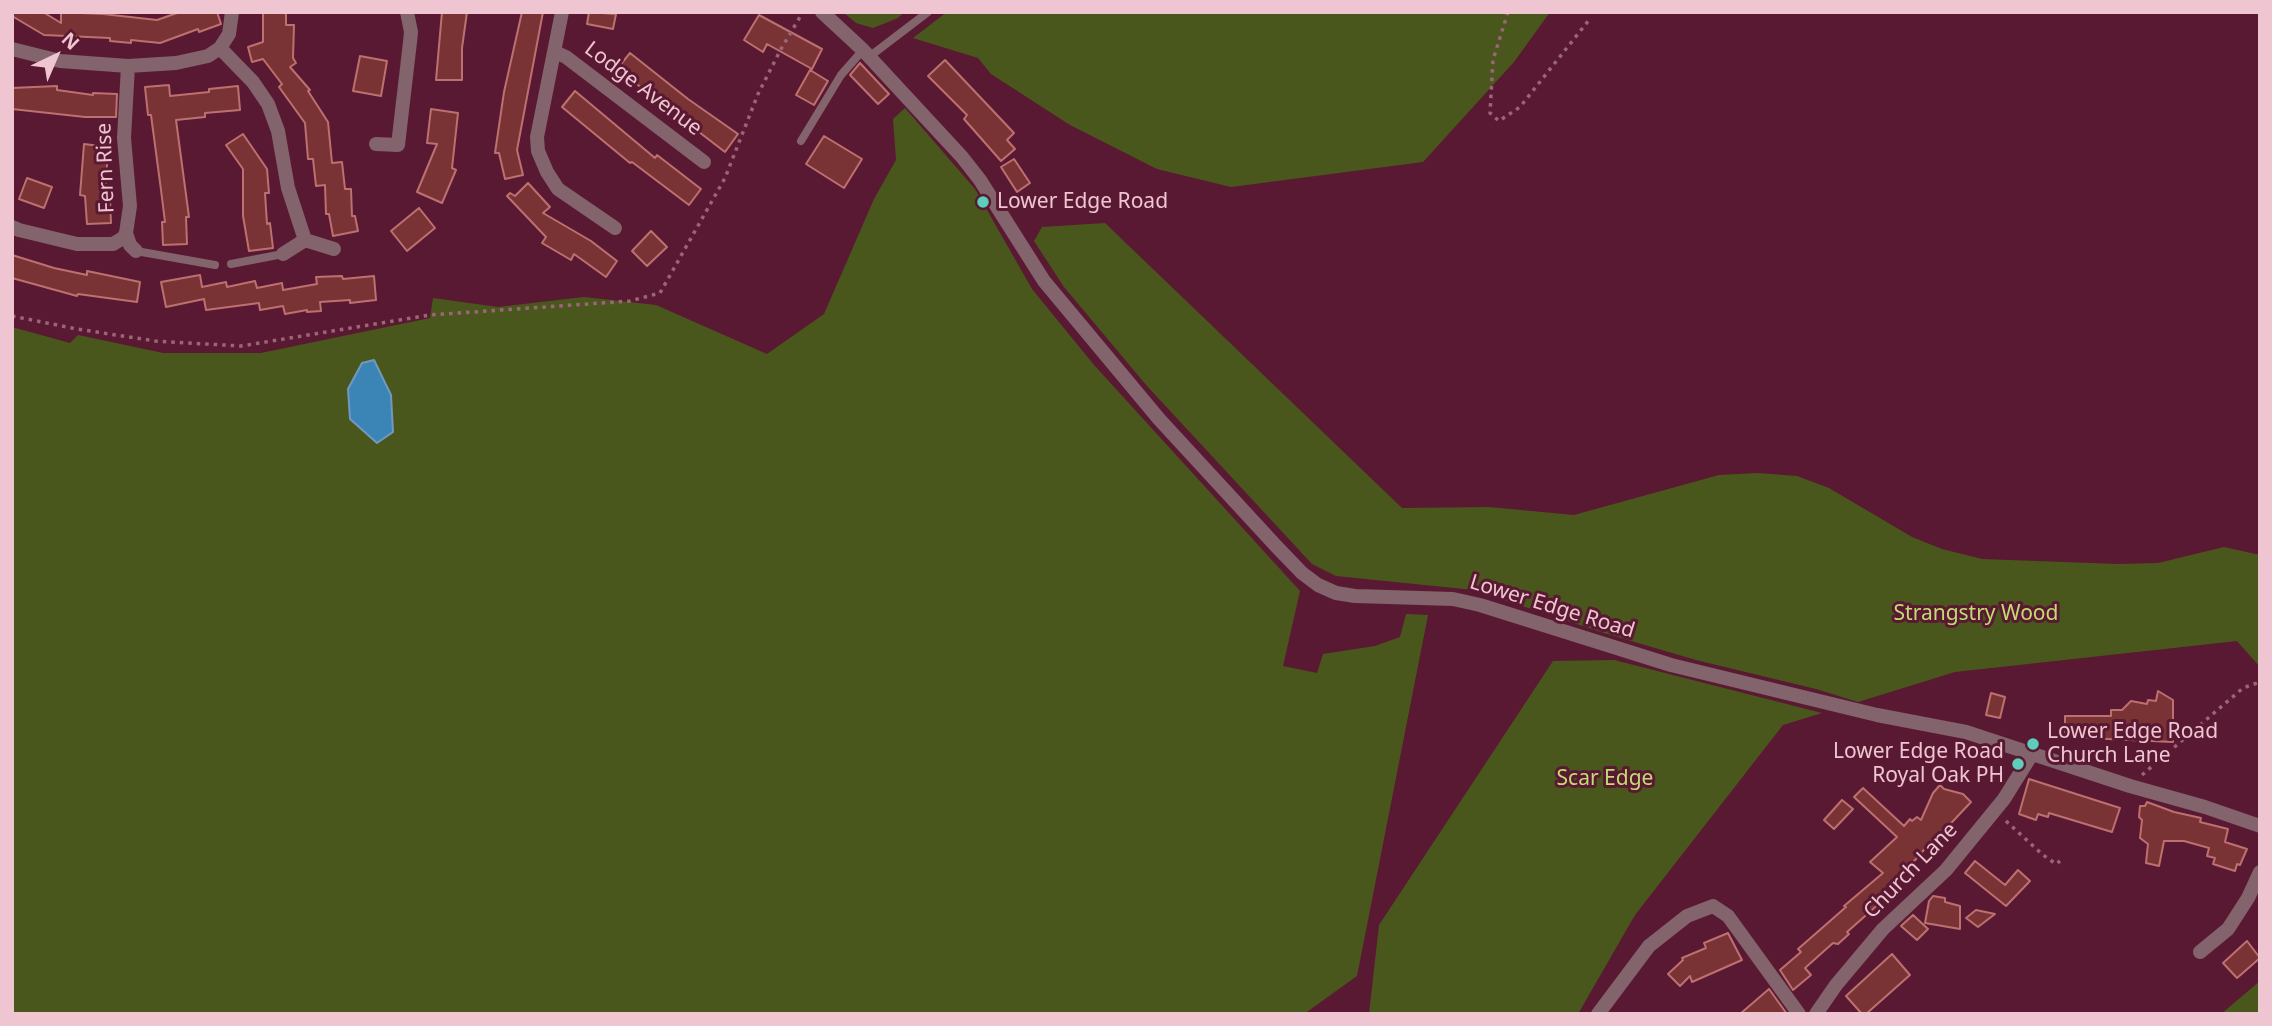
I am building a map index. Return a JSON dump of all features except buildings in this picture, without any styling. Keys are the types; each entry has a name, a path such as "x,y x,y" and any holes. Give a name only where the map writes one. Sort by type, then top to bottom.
{"street":[{"path":"12,49 60,61 128,66 176,63 208,56 220,48 229,34 232,12"},
{"path":"376,144 398,145 411,32 407,12"},
{"path":"562,12 537,136 540,158 561,192 615,228"},
{"name":"Lower Edge Road","path":"822,12 866,53 980,180 1044,281 1110,362 1235,502 1302,573 1318,585 1336,593 1355,596 1453,599 1480,605 1671,665 1877,715 1966,732 2260,826"},
{"path":"220,48 253,82 268,104 278,131 288,188 305,240"},
{"name":"Lodge Avenue","path":"555,52 566,57 704,162"},
{"name":"Fern Rise","path":"12,227 77,244 93,245 113,244 126,233 131,206 124,138 128,66"},
{"path":"126,233 130,245 136,251"},
{"path":"305,240 334,249"},
{"path":"284,254 305,240"},
{"name":"Church Lane","path":"1816,1014 1836,985 1883,929 1946,870 1994,810 2032,754"},
{"path":"2200,952 2228,929 2248,898 2260,872"},
{"path":"1598,1014 1620,981 1649,946 1687,916 1713,906 1728,916 1799,1014"}],"lane":[{"path":"801,141 841,75 866,53 928,12"},
{"path":"136,251 215,265"},
{"path":"231,264 284,254"}],"path":[{"path":"12,316 155,341 241,346 430,315 630,301 660,293 725,178 758,94 803,12"},
{"path":"1508,12 1493,60 1490,113 1500,121 1520,107 1589,20"},
{"path":"2130,786 2242,688 2260,682"},
{"path":"1994,810 2043,855 2056,864 2060,861"}],"green space":[{"path":"843,12 904,12 898,18 873,28 856,23"},
{"path":"947,12 1550,12 1514,62 1423,162 1231,187 1157,169 1070,125 991,74 978,58 913,38"},
{"path":"905,108 975,189 1032,289 1094,365 1300,591 1283,666 1317,673 1323,654 1375,646 1400,637 1406,614 1428,615 1357,976 1304,1014 12,1014 12,327 70,343 78,335 163,353 261,353 430,318 433,298 498,307 584,297 656,305 767,354 824,314 874,199 896,160 893,119"},
{"name":"Strangstry Wood","path":"1105,223 1402,508 1489,507 1574,515 1719,475 1758,473 1797,476 1829,488 1912,537 1942,549 1982,559 2158,563 2224,547 2260,555 2260,667 2237,641 1955,672 1858,702 1696,660 1474,590 1336,576 1312,564 1147,386 1064,287 1034,241 1042,227"},
{"name":"Scar Edge","path":"1614,660 1822,713 1783,725 1635,915 1578,1014 1369,1014 1379,925 1553,661"},
{"path":"2260,981 2260,1014 2221,1014"}],"water":[{"path":"374,360 391,395 393,432 377,443 350,419 348,389 362,363"}],"place":[{"name":"Lower Edge Road","path":"983,202"},
{"name":"Lower Edge Road Church Lane","path":"2033,744"},
{"name":"Lower Edge Road Royal Oak PH","path":"2018,764"}]}
